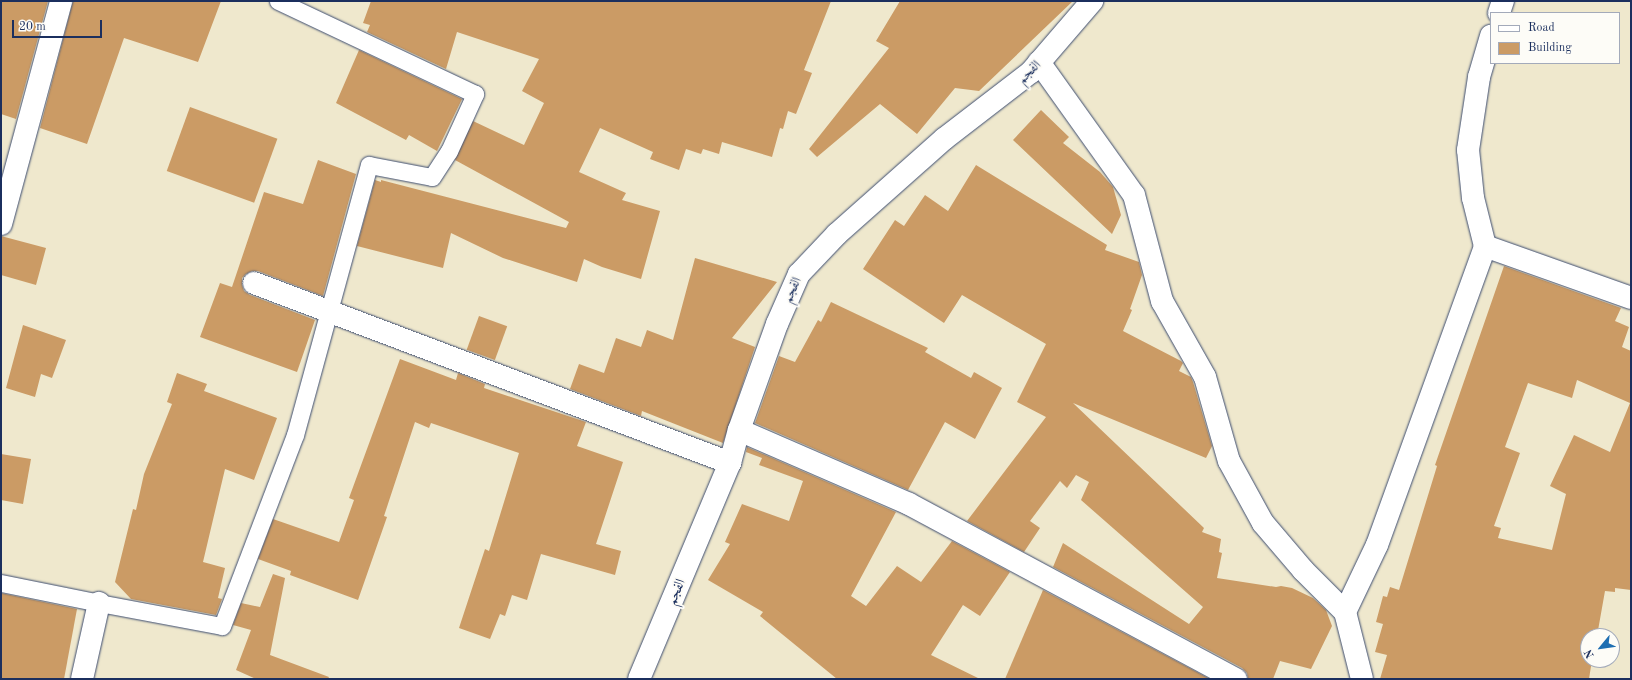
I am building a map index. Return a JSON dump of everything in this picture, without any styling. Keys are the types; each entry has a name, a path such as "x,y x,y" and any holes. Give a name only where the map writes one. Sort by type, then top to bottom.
{"street":[{"path":"1,224 61,1"},
{"name":"الفجم","path":"639,679 730,463 739,430 777,324 799,274 837,234 944,139 1031,72 1092,1"},
{"path":"1499,12 1503,1"},
{"path":"1345,612 1377,544 1485,246 1473,198 1468,150 1479,77 1490,39"},
{"path":"1039,62 1134,195 1162,301 1205,377 1228,461 1263,523 1303,570 1345,612 1362,679"},
{"path":"1485,246 1631,298"},
{"path":"254,283 730,463"},
{"path":"739,430 909,504 1236,679"},
{"path":"82,679 99,603"}],"lane":[{"path":"1,583 222,626 295,435 369,166 432,177 449,151 475,94 278,1"}],"building":[{"path":"1,1 48,1 16,119 1,114"},
{"path":"73,1 221,1 198,62 124,38 87,144 40,128"},
{"path":"371,1 831,1 804,70 812,73 796,114 788,111 783,129 780,128 772,157 722,142 719,154 703,149 701,154 686,149 679,170 650,159 653,152 600,128 579,172 626,193 622,200 660,211 641,279 602,267 584,259 577,282 503,258 451,233 443,268 357,246 375,180 381,182 381,180 566,228 569,222 455,160 473,121 524,145 544,103 522,91 539,59 457,32 446,69 367,32 370,25 363,23"},
{"path":"900,1 1073,1 979,91 955,88 917,134 880,104 817,157 809,149 889,48 876,41"},
{"path":"359,50 462,99 437,151 409,135 406,140 336,103"},
{"path":"190,107 277,139 254,203 167,171"},
{"path":"1041,110 1069,137 1063,143 1100,172 1113,187 1121,215 1112,234 1013,140"},
{"path":"318,160 356,174 323,296 258,271 252,271 242,278 244,291 250,295 315,320 297,372 200,337 220,283 232,287 264,192 303,204"},
{"path":"976,165 1107,245 1105,250 1139,262 1142,275 1130,309 1132,310 1123,331 1183,363 1179,371 1191,377 1212,446 1206,458 1073,403 1204,528 1202,532 1221,539 1219,552 1222,553 1217,578 1292,588 1313,598 1326,610 1332,626 1311,669 1280,661 1273,679 1248,679 1247,673 1242,668 1053,567 1063,543 1189,624 1203,607 1081,500 1089,482 1076,475 1067,488 1060,481 1030,521 1040,528 1024,552 967,521 1046,417 1017,402 1046,344 962,295 944,323 863,269 895,220 904,226 925,195 948,211"},
{"path":"1,236 46,248 36,285 1,275"},
{"path":"695,258 777,282 732,338 755,347 723,443 642,411 641,416 570,389 579,364 604,373 616,338 641,347 647,330 673,340"},
{"path":"1504,266 1621,308 1615,321 1629,327 1622,347 1631,351 1631,590 1615,588 1615,592 1605,591 1598,628 1580,628 1580,668 1591,668 1589,679 1380,679 1387,655 1375,652 1383,624 1376,622 1383,596 1387,597 1390,587 1399,590 1437,466 1435,465","holes":["1577,380 1630,403 1610,452 1574,435 1550,486 1566,494 1552,550 1498,538 1501,528 1494,526 1520,453 1505,447 1528,383 1572,398"]},
{"path":"831,302 928,348 925,352 971,378 974,372 1002,388 975,439 945,422 908,490 755,423 779,356 795,362 818,320 821,322"},
{"path":"479,316 507,326 495,360 467,350"},
{"path":"23,325 66,340 52,378 41,374 35,397 6,388"},
{"path":"400,359 456,380 458,373 485,384 484,388 586,422 577,446 623,462 596,544 621,551 615,575 541,554 527,600 512,595 505,616 500,614 490,639 459,628 485,549 489,551 519,453 431,423 429,428 415,422 384,516 387,517 358,600 290,575 291,571 258,559 273,519 339,542 354,500 349,498"},
{"path":"177,373 207,384 204,391 277,418 254,480 225,469 203,562 225,568 218,598 222,599 216,615 131,599 115,582 133,509 136,510 144,474 172,404 167,402"},
{"path":"747,447 896,512 851,596 866,606 897,566 921,582 952,541 1010,572 980,616 963,605 931,655 980,679 837,679 760,616 763,612 708,580 730,544 725,542 742,504 789,521 803,481 759,465 762,458 746,452"},
{"path":"1,454 31,459 23,504 1,500"},
{"path":"273,574 285,578 270,655 329,677 328,679 256,679 236,670 251,630 233,625 241,603 260,607"},
{"path":"1043,590 1210,679 1005,679"},
{"path":"1,593 77,609 64,679 1,679"}]}
